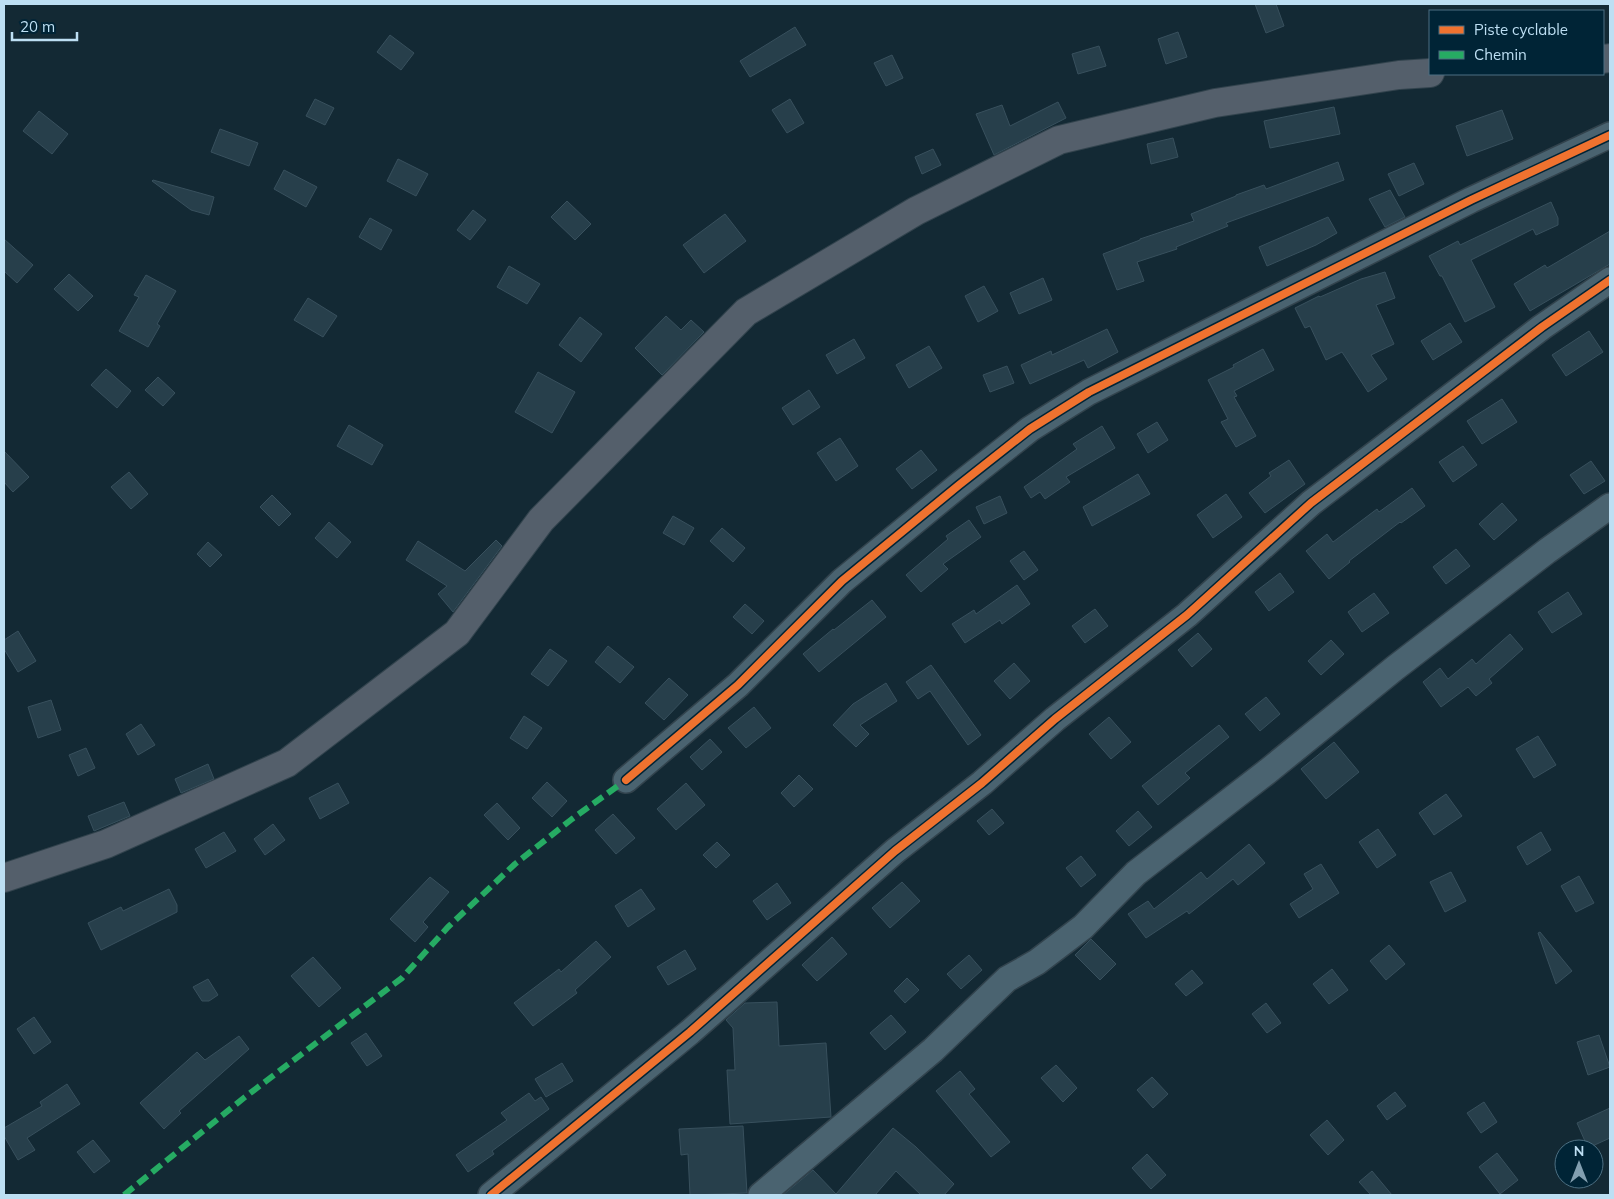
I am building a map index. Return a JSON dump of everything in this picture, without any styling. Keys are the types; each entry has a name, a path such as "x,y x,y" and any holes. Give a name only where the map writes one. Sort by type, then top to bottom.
{"highway":[{"path":"4,878 106,844 287,763 457,632 541,520 746,312 916,211 1059,140 1215,103 1398,75 1429,72"}],"street":[{"path":"626,780 738,684 842,581 1030,429 1098,388 1471,200 1610,135"},
{"path":"491,1195 690,1032 895,851 982,784 1055,719 1187,615 1311,503 1542,327 1610,280"},
{"path":"761,1195 933,1050 1007,979 1037,962 1083,927 1136,873 1268,771 1395,668 1610,506"}],"building":[{"path":"1255,4 1276,4 1284,26 1266,33"},
{"path":"795,27 806,45 750,77 740,61"},
{"path":"1178,32 1187,57 1166,64 1158,39"},
{"path":"390,35 414,53 401,70 377,52"},
{"path":"1099,46 1106,66 1078,74 1072,54"},
{"path":"892,55 903,78 886,86 874,63"},
{"path":"315,99 334,108 325,125 306,116"},
{"path":"790,99 804,123 787,133 772,110"},
{"path":"1058,102 1066,118 994,155 976,114 1002,105 1010,126"},
{"path":"1334,107 1340,134 1270,148 1264,121"},
{"path":"1502,110 1513,139 1467,156 1456,126"},
{"path":"39,111 68,134 52,154 23,131"},
{"path":"220,129 258,143 249,166 211,152"},
{"path":"1173,138 1178,157 1151,164 1147,144"},
{"path":"933,149 941,165 922,174 915,157"},
{"path":"398,159 428,174 416,196 387,181"},
{"path":"1338,162 1344,180 1226,223 1228,226 1176,247 1177,249 1137,262 1144,281 1117,290 1103,254 1194,221 1191,214 1236,195 1264,185 1266,189"},
{"path":"1414,163 1424,184 1399,196 1388,174"},
{"path":"284,170 317,187 306,207 274,189"},
{"path":"153,180 214,197 209,215 191,210"},
{"path":"1390,190 1405,217 1385,227 1369,199"},
{"path":"567,201 591,224 575,240 551,217"},
{"path":"1551,202 1558,218 1558,225 1536,235 1533,229 1471,260 1495,307 1465,322 1442,276 1440,276 1429,256 1458,241 1460,245"},
{"path":"473,210 486,220 470,240 457,230"},
{"path":"725,214 746,241 704,273 683,245"},
{"path":"1328,217 1337,233 1316,245 1267,266 1259,247"},
{"path":"370,218 392,230 381,250 359,237"},
{"path":"1610,231 1610,264 1530,311 1514,284 1545,265 1547,268"},
{"path":"4,239 33,265 17,283 4,271"},
{"path":"509,266 540,284 527,304 497,287"},
{"path":"1385,272 1395,298 1376,305 1394,344 1371,355 1387,379 1368,392 1342,352 1326,360 1310,326 1305,328 1295,308 1361,279"},
{"path":"69,274 93,296 78,311 54,289"},
{"path":"146,275 176,291 157,324 160,326 148,347 119,331 139,297 134,295"},
{"path":"1043,278 1052,300 1019,314 1010,293"},
{"path":"984,286 998,311 978,322 965,296"},
{"path":"308,298 337,316 323,337 294,320"},
{"path":"666,316 681,330 691,320 704,332 662,375 635,348"},
{"path":"580,317 602,334 581,362 559,345"},
{"path":"1450,323 1462,342 1433,360 1421,341"},
{"path":"1107,329 1118,352 1088,368 1084,360 1030,384 1021,365 1051,351 1052,355"},
{"path":"1589,331 1603,352 1566,376 1552,355"},
{"path":"854,339 865,358 837,374 826,355"},
{"path":"929,346 942,368 909,388 896,365"},
{"path":"1263,349 1274,370 1234,391 1237,396 1234,397 1256,436 1236,447 1221,422 1228,419 1208,380"},
{"path":"1007,366 1014,383 990,392 983,375"},
{"path":"106,369 131,391 117,408 91,385"},
{"path":"538,372 575,392 552,433 515,412"},
{"path":"158,377 175,393 163,406 145,390"},
{"path":"809,390 820,407 793,425 782,408"},
{"path":"1502,399 1517,422 1482,444 1467,421"},
{"path":"1157,422 1168,440 1148,453 1137,434"},
{"path":"349,425 383,445 372,465 337,446"},
{"path":"1102,426 1115,448 1066,477 1070,482 1045,499 1040,492 1031,498 1024,487 1077,449 1073,444"},
{"path":"840,438 858,466 836,481 817,453"},
{"path":"1463,446 1477,465 1453,482 1439,462"},
{"path":"921,450 937,470 912,489 896,469"},
{"path":"4,451 29,477 13,492 4,482"},
{"path":"1289,460 1305,484 1265,513 1249,493 1271,476 1269,473"},
{"path":"1591,461 1605,481 1584,494 1570,475"},
{"path":"129,472 148,494 131,509 111,487"},
{"path":"1138,474 1150,494 1092,526 1083,507"},
{"path":"1412,488 1425,506 1400,522 1349,561 1329,579 1306,551 1327,534 1333,542 1377,509 1379,512"},
{"path":"1226,494 1242,517 1213,538 1197,515"},
{"path":"272,495 291,514 279,526 260,507"},
{"path":"1000,496 1007,513 984,524 976,507"},
{"path":"1502,503 1517,520 1494,540 1479,524"},
{"path":"673,516 694,528 684,545 663,533"},
{"path":"969,520 981,537 943,564 948,569 921,592 906,575 948,539 946,536"},
{"path":"329,522 351,542 337,558 315,538"},
{"path":"722,528 745,548 733,562 710,541"},
{"path":"496,540 502,546 453,612 438,594 447,586 406,560 418,541 465,571"},
{"path":"208,542 222,555 210,567 197,554"},
{"path":"1456,549 1470,566 1446,584 1433,567"},
{"path":"1024,551 1038,570 1024,580 1010,561"},
{"path":"1280,573 1294,592 1269,611 1255,592"},
{"path":"1017,585 1030,604 1002,624 1000,620 965,643 952,624 974,610 976,614"},
{"path":"1568,592 1582,614 1552,633 1538,612"},
{"path":"1374,593 1389,613 1362,632 1348,612"},
{"path":"872,600 886,617 819,672 803,654"},
{"path":"745,604 764,621 752,634 733,617"},
{"path":"1095,609 1108,626 1085,643 1072,626"},
{"path":"18,631 36,661 18,672 4,649 4,640"},
{"path":"1198,633 1212,649 1192,667 1178,650"},
{"path":"1510,634 1523,649 1489,679 1492,683 1476,696 1468,687 1441,707 1423,682 1440,668 1448,679 1472,659 1476,664"},
{"path":"1331,640 1344,654 1321,675 1308,661"},
{"path":"608,646 634,667 620,683 595,662"},
{"path":"550,649 567,661 548,686 531,674"},
{"path":"1014,663 1030,681 1010,699 994,681"},
{"path":"931,665 981,735 968,745 930,691 918,699 906,682"},
{"path":"669,678 688,695 664,720 645,703"},
{"path":"886,683 897,701 860,725 869,734 856,747 833,725 853,704"},
{"path":"1266,697 1280,714 1260,731 1245,714"},
{"path":"51,700 61,730 38,738 28,707"},
{"path":"754,707 771,728 746,748 728,728"},
{"path":"524,716 542,728 527,749 510,738"},
{"path":"1109,717 1131,742 1111,759 1089,734"},
{"path":"141,724 155,745 138,755 126,734"},
{"path":"1219,725 1229,737 1185,773 1190,778 1158,805 1142,786"},
{"path":"1538,736 1556,765 1534,778 1516,749"},
{"path":"710,739 722,752 702,770 690,757"},
{"path":"1334,742 1359,772 1326,799 1301,769"},
{"path":"86,748 95,768 78,776 69,755"},
{"path":"208,764 214,779 181,793 175,779"},
{"path":"799,775 813,789 794,807 781,793"},
{"path":"547,782 567,801 552,817 532,798"},
{"path":"338,783 349,803 320,819 309,798"},
{"path":"686,783 705,805 676,830 657,809"},
{"path":"1446,794 1462,816 1434,835 1419,813"},
{"path":"124,802 130,816 94,831 88,816"},
{"path":"497,803 520,828 508,840 484,815"},
{"path":"992,809 1004,823 989,835 977,821"},
{"path":"1138,811 1152,827 1129,846 1116,831"},
{"path":"613,814 635,838 616,854 595,830"},
{"path":"273,824 285,840 265,855 254,839"},
{"path":"1378,829 1396,855 1377,868 1359,842"},
{"path":"224,832 236,851 206,868 195,849"},
{"path":"1541,832 1551,850 1527,865 1517,847"},
{"path":"717,842 730,855 716,868 703,855"},
{"path":"1249,844 1265,863 1238,885 1233,879 1189,914 1187,911 1146,938 1128,914 1148,901 1154,909 1201,872 1207,879"},
{"path":"1081,856 1096,875 1081,887 1066,868"},
{"path":"1321,864 1339,893 1299,918 1290,904 1313,889 1304,874"},
{"path":"1451,872 1466,901 1445,912 1430,882"},
{"path":"1579,876 1594,903 1576,912 1561,886"},
{"path":"430,877 449,892 423,922 428,927 415,942 390,919"},
{"path":"902,882 920,901 890,928 872,908"},
{"path":"777,883 791,903 767,920 753,901"},
{"path":"169,889 177,905 177,912 101,950 88,923 121,907 123,911"},
{"path":"641,889 655,909 628,927 615,906"},
{"path":"1540,932 1572,971 1556,984 1538,933"},
{"path":"832,937 847,954 817,981 802,965"},
{"path":"1091,939 1116,964 1100,980 1075,955"},
{"path":"596,941 611,957 575,990 577,993 533,1026 514,1003 559,969 561,972"},
{"path":"1389,945 1405,964 1386,980 1370,961"},
{"path":"685,950 696,969 668,985 657,967"},
{"path":"969,955 982,970 961,989 947,974"},
{"path":"313,957 341,988 319,1007 291,976"},
{"path":"1332,969 1348,990 1329,1004 1313,984"},
{"path":"1192,970 1203,983 1186,996 1175,984"},
{"path":"907,978 919,990 905,1003 894,991"},
{"path":"208,979 218,995 209,1001 202,1001 193,987"},
{"path":"777,1002 779,1046 826,1043 831,1117 730,1124 727,1070 735,1070 733,1028 726,1020 745,1003"},
{"path":"1266,1003 1281,1023 1267,1033 1252,1014"},
{"path":"891,1015 906,1032 885,1050 870,1033"},
{"path":"34,1017 51,1042 34,1054 17,1029"},
{"path":"366,1033 382,1056 367,1066 351,1043"},
{"path":"1599,1035 1610,1067 1588,1075 1577,1042"},
{"path":"239,1036 249,1049 179,1111 181,1113 164,1129 140,1103 197,1052 205,1060"},
{"path":"562,1063 573,1081 546,1097 535,1079"},
{"path":"1056,1065 1077,1088 1063,1102 1041,1078"},
{"path":"960,1071 975,1089 969,1094 1010,1142 991,1157 936,1091"},
{"path":"1152,1077 1168,1094 1153,1108 1137,1090"},
{"path":"67,1084 80,1104 27,1138 35,1150 18,1160 4,1136 4,1128 42,1106 40,1102"},
{"path":"1395,1092 1406,1106 1387,1120 1377,1106"},
{"path":"529,1093 535,1101 541,1097 549,1109 492,1151 494,1154 468,1172 456,1155 507,1120 501,1113"},
{"path":"1484,1102 1497,1122 1481,1133 1467,1113"},
{"path":"1610,1108 1610,1138 1604,1141 1604,1139 1584,1139 1577,1123"},
{"path":"1327,1120 1344,1140 1328,1155 1310,1135"},
{"path":"743,1126 747,1193 690,1195 688,1154 681,1155 679,1129"},
{"path":"893,1128 916,1147 954,1184 944,1195 921,1195 896,1171 875,1195 783,1195 813,1170 836,1194"},
{"path":"93,1140 110,1161 94,1173 77,1152"},
{"path":"1497,1153 1518,1180 1500,1194 1479,1167"},
{"path":"1147,1154 1166,1175 1151,1189 1132,1168"},
{"path":"1372,1171 1392,1195 1371,1195 1359,1182"}],"marked path":[{"path":"124,1195 245,1097 402,978 448,927 515,864 626,780"}],"cycle path":[{"path":"626,780 738,685 842,581 1030,429 1089,392 1471,200 1610,135"},
{"path":"491,1195 690,1032 895,851 982,783 1055,719 1187,615 1311,503 1542,327 1610,280"}]}
